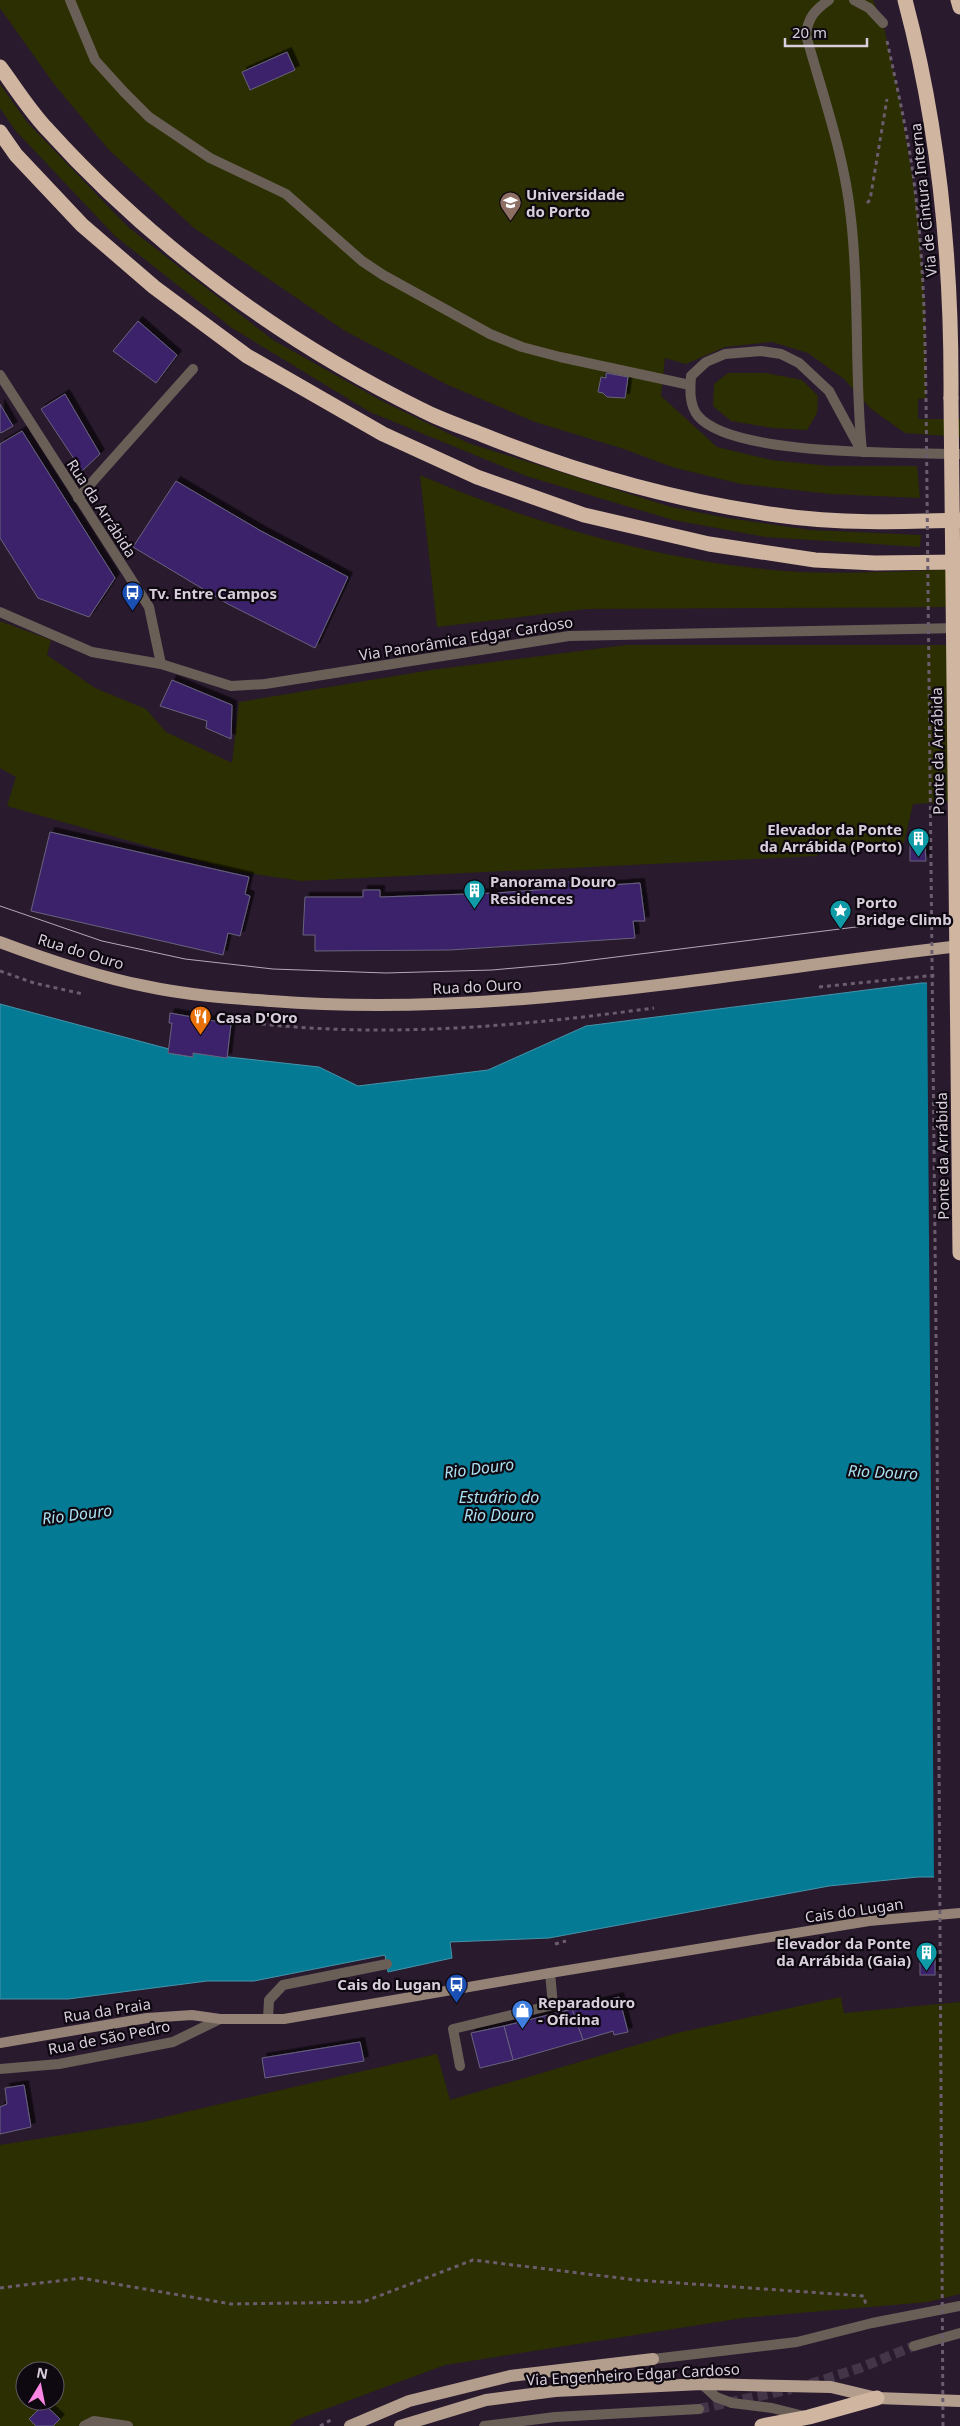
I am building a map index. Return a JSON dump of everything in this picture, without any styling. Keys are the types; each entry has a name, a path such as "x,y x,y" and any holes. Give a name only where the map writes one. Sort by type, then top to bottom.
{"highway":[{"name":"Via de Cintura Interna","path":"905,0 926,87 943,200 951,313 951,398"},
{"path":"958,0 960,7"},
{"path":"0,66 45,127 114,199 173,250 234,297 300,343 422,411 522,451 638,488 726,507 780,516 866,523 960,520"},
{"path":"0,132 16,155 82,225 154,287 247,356 383,434 477,477 584,515 709,544 815,560 875,563 960,562"},
{"name":"Ponte da Arrábida","path":"951,398 960,1252"},
{"path":"762,2426 809,2417 877,2398"}],"main road":[{"name":"Rua do Ouro","path":"0,942 75,970 147,987 220,997 319,1005 407,1006 519,1000 960,946"},
{"name":"Cais do Lugan","path":"220,2019 284,2019 550,1972 869,1921 960,1913"},
{"name":"Rua da Praia","path":"0,2043 147,2018 192,2015 220,2019"},
{"name":"Via Engenheiro Edgar Cardoso","path":"350,2426 409,2401 510,2376 653,2359"},
{"name":"Via Engenheiro Edgar Cardoso","path":"400,2426 486,2400 555,2391 702,2384 831,2387 877,2398 960,2401"}],"street":[{"path":"70,0 95,60 149,117 210,158 286,194 362,261 383,275 490,334 522,347 560,358 690,385"},
{"path":"829,0 814,10 808,22 806,35 835,135 845,179 851,220 858,416 862,452"},
{"path":"854,0 869,8 882,23"},
{"path":"862,452 829,391 805,368 781,354 761,351 725,354 706,362 691,376 690,394 698,415 718,431 766,443 862,452 960,454"},
{"path":"78,498 194,369"},
{"name":"Rua da Arrábida","path":"0,375 149,607 161,664"},
{"name":"Via Panorâmica Edgar Cardoso","path":"0,612 92,652 161,664 232,686 265,684 569,636 960,628"},
{"path":"268,2019 269,2000 283,1985 387,1964"},
{"path":"460,2066 453,2029 553,2005 550,1972"},
{"name":"Rua de São Pedro","path":"0,2070 59,2064 173,2042 220,2019"},
{"path":"653,2359 797,2342 872,2323 960,2306"},
{"path":"914,2346 960,2333"},
{"path":"702,2384 716,2397 732,2403 772,2408 809,2417"},
{"path":"484,2426 554,2417 699,2409"},
{"path":"84,2426 94,2421 128,2426"}],"path":[{"path":"882,23 900,100 917,208 925,307 937,1436 943,2426"},
{"path":"851,220 870,200 887,99"},
{"path":"555,1944 566,1941"},
{"path":"0,2288 81,2278 231,2304 363,2302 473,2260 636,2280 864,2296 872,2323"}],"green space":[{"name":"Universidade do Porto","path":"0,0 873,0 883,23 900,100 917,208 925,307 926,398 918,399 918,419 960,419 960,437 905,433 871,409 844,379 808,353 772,342 725,347 686,364 665,358 661,396 717,447 771,460 829,466 917,466 920,498 831,494 741,484 672,467 624,449 535,422 448,385 345,331 194,228 109,150 54,84 0,8"},
{"path":"0,84 27,122 128,227 273,340 380,400 468,443 671,507 727,518 810,530 921,535 920,547 765,537 673,520 526,476 370,412 232,328 115,236 15,130 0,108"},
{"path":"728,373 766,373 802,380 818,396 817,413 807,430 773,428 731,421 713,406 714,384"},
{"path":"420,475 511,511 559,526 655,552 704,561 801,572 960,569 960,607 586,609 437,627"},
{"path":"0,621 51,640 47,655 95,688 146,709 166,732 232,763 239,702 431,670 626,645 960,645 960,801 913,804 904,843 822,848 817,856 301,881 235,871 7,806 16,777 0,768"},
{"path":"841,1997 844,2013 960,2002 960,2294 928,2302 743,2318 445,2365 296,2420 290,2426 0,2426 0,2145 143,2122 437,2054 450,2100 677,2033"}],"water":[{"name":"Estuário do Rio Douro","path":"921,983 960,983 960,1877 918,1877 829,1886 549,1938 450,1942 452,1958 388,1972 385,1955 254,1981 207,1981 68,1999 0,1999 0,1004 169,1049 169,1053 192,1057 193,1053 319,1067 358,1086 488,1070 586,1026"}],"pier":[{"path":"927,980 960,980 960,1879 934,1880"}],"building":[{"path":"287,52 295,70 250,90 242,72"},
{"path":"138,321 177,355 156,383 113,351"},
{"path":"606,373 628,377 625,398 607,397 603,393 598,392 601,377 606,378"},
{"path":"65,394 100,454 82,471 41,409"},
{"path":"0,404 13,426 1,433 0,432"},
{"path":"22,431 115,578 89,617 38,598 0,538 0,444"},
{"path":"176,481 261,531 348,577 315,648 228,604 133,547"},
{"path":"172,680 232,705 231,739 206,728 207,721 160,706"},
{"path":"50,832 249,877 245,894 250,896 240,936 228,933 223,955 31,911"},
{"name":"Elevador da Ponte da Arrábida (Porto)","path":"910,844 925,844 926,861 910,861"},
{"name":"Panorama Douro Residences","path":"581,881 582,887 640,883 645,921 633,921 635,938 450,950 315,951 315,935 303,935 305,897 363,897 363,890 380,890 380,897 496,893 565,888 564,882"},
{"name":"Casa D'Oro","path":"170,1013 231,1024 227,1058 193,1053 193,1057 168,1053 172,1023 169,1023"},
{"name":"Elevador da Ponte da Arrábida (Gaia)","path":"920,1958 935,1958 935,1975 920,1975"},
{"path":"619,1997 628,2032 614,2035 613,2031 583,2040 572,2009"},
{"path":"572,2009 583,2040 513,2060 504,2026"},
{"path":"504,2026 513,2060 480,2068 471,2033"},
{"path":"360,2042 364,2061 265,2078 262,2058"},
{"path":"24,2085 31,2127 0,2134 0,2107 7,2104 5,2088"},
{"path":"37,2411 51,2411 60,2419 53,2426 36,2426 29,2419"}],"tunnel":[{"path":"810,2384 860,2368 914,2346"},
{"path":"699,2409 791,2389"}],"tram line":[{"path":"0,906 102,941 185,959 273,969 386,973 492,970 560,964 960,914"}],"place":[{"name":"Universidade do Porto","path":"510,222"},
{"name":"Tv. Entre Campos","path":"133,612"},
{"name":"Elevador da Ponte da Arrábida (Porto)","path":"918,857"},
{"name":"Panorama Douro Residences","path":"474,909"},
{"name":"Porto Bridge Climb","path":"840,930"},
{"name":"Casa D'Oro","path":"200,1036"},
{"name":"Elevador da Ponte da Arrábida (Gaia)","path":"927,1971"},
{"name":"Cais do Lugan","path":"457,2003"},
{"name":"Reparadouro - Oficina","path":"522,2030"}],"water label":[{"name":"Rio Douro","path":"479,1468"},
{"name":"Rio Douro","path":"883,1472"},
{"name":"Rio Douro","path":"77,1514"}]}
